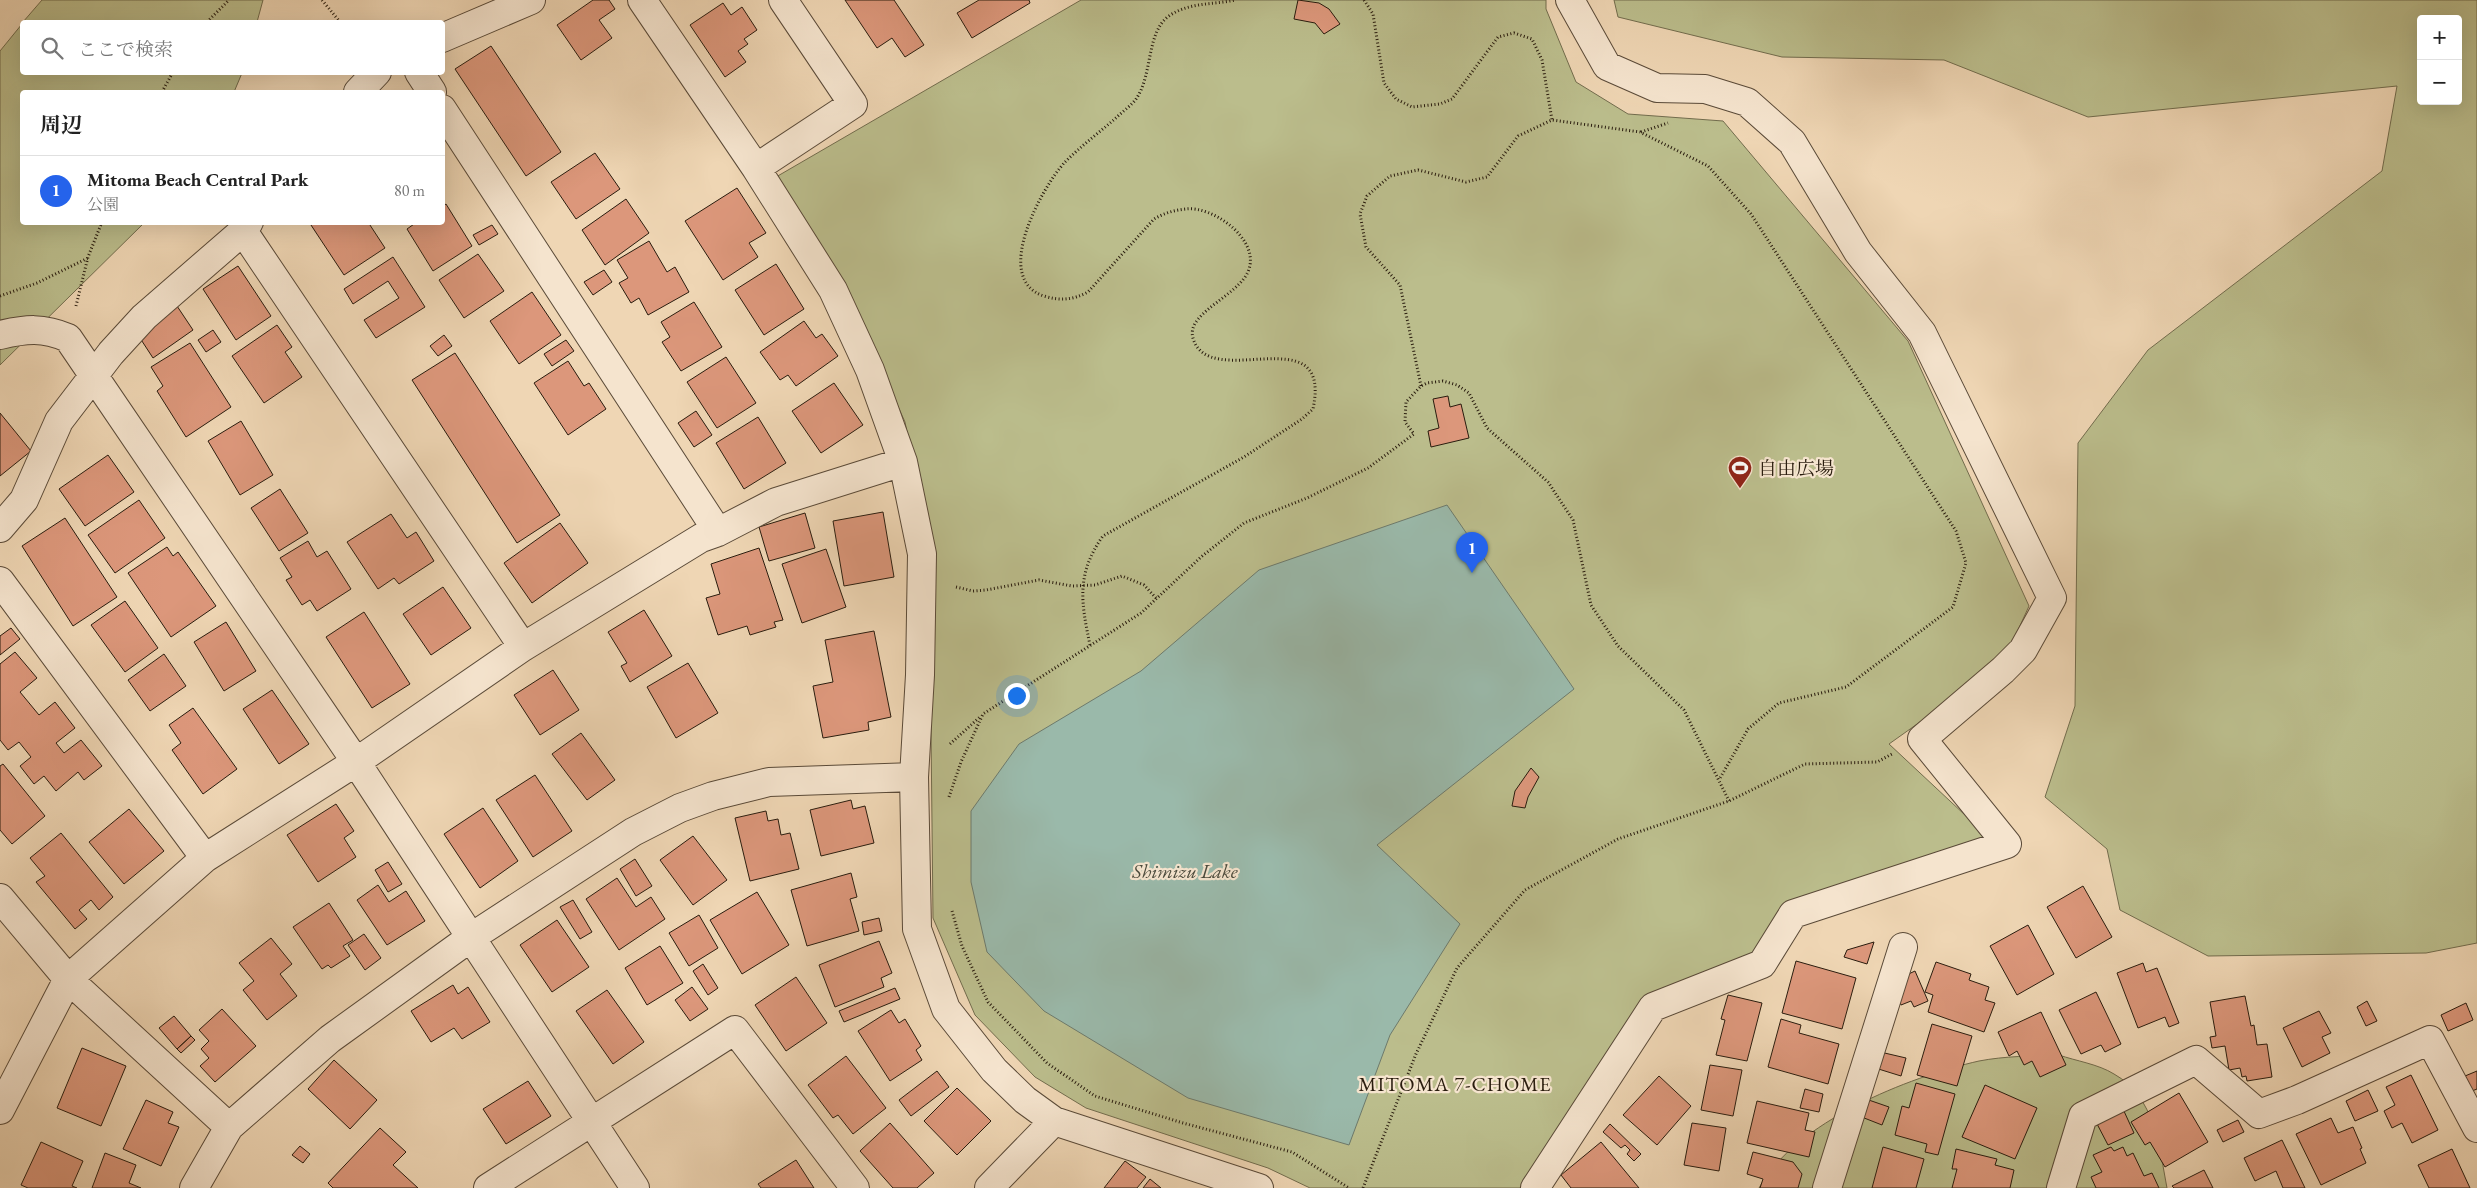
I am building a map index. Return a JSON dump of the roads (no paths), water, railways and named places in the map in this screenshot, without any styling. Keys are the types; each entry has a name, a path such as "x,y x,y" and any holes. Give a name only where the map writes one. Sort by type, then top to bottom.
{"street":[{"path":"445,37 531,0"},
{"path":"642,0 756,168 833,290 870,370 903,462 922,554 920,675 914,777 917,929 946,1009 994,1070 1025,1100 1054,1121 1259,1188"},
{"path":"756,168 853,104 783,0"},
{"path":"1535,1188 1653,1008 1762,964 1793,914 2008,844 1922,739 2003,670 2023,650 2052,598 1922,334 1858,252 1792,142 1746,102 1704,89 1657,88 1607,66 1570,0"},
{"path":"360,90 374,75"},
{"path":"421,75 431,90"},
{"path":"445,114 718,532"},
{"path":"0,528 24,500 59,421 111,353 144,317 246,227 523,647"},
{"path":"0,335 22,330 50,330 68,338 356,762 635,1188"},
{"path":"0,1110 68,979 205,858 356,762 523,647 701,538 718,532 776,502 903,462"},
{"path":"0,581 205,858"},
{"path":"194,1188 229,1127 330,1039 470,938 633,832 680,808 713,796 769,782 914,777"},
{"path":"0,898 68,979 229,1127"},
{"path":"1827,1188 1903,947"},
{"path":"488,1188 735,1030 855,1188"},
{"path":"2060,1188 2083,1116 2196,1060 2259,1114 2297,1100 2430,1040 2477,1128"},
{"path":"989,1188 1054,1121"}],"water":[{"name":"Shimizu Lake","path":"1447,505 1574,689 1377,845 1460,924 1390,1035 1349,1145 1188,1098 1044,1011 987,952 971,882 971,811 1019,744 1141,671 1259,570"}],"place":[{"name":"自由広場","path":"1740,489"},
{"name":"Mitoma Beach Central Park","path":"1472,573"}],"district":[{"name":"MITOMA 7-CHOME","path":"1455,1084"}]}
